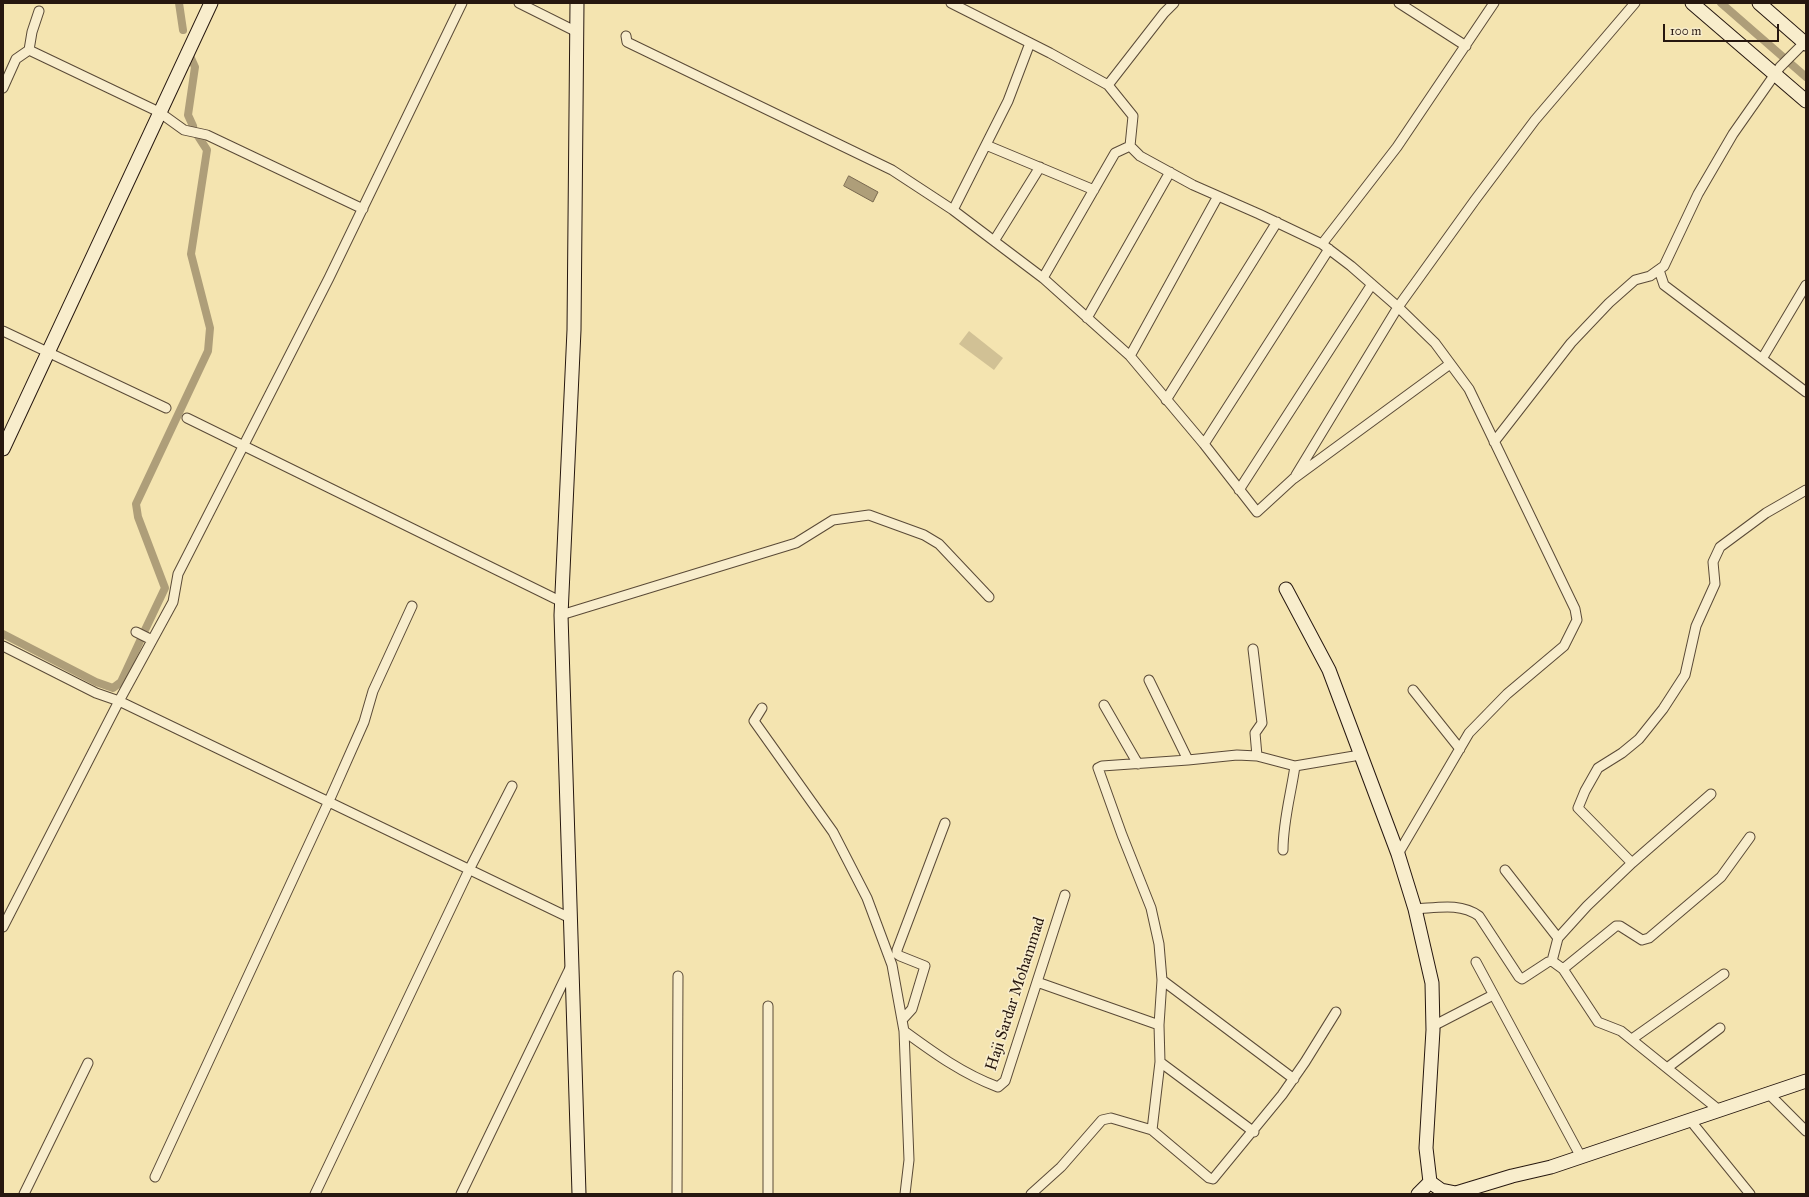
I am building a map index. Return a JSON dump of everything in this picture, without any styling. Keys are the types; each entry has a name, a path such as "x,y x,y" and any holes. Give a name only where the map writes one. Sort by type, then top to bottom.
{"street":[{"path":"3,927 119,701 173,602 178,574 363,209 462,3"},
{"path":"519,3 577,32"},
{"path":"577,3 574,330 561,615 579,1194"},
{"path":"951,3 1108,85 1133,116 1130,146"},
{"path":"1108,85 1164,13 1174,3"},
{"path":"1399,3 1466,46"},
{"path":"1204,444 1326,247 1466,46 1494,3"},
{"path":"1293,479 1398,307 1479,194 1530,126 1635,3"},
{"path":"1692,3 1777,71 1806,101"},
{"path":"1494,442 1571,343 1608,303 1635,280 1650,276 1664,266 1698,194 1733,134 1777,71 1804,43 1758,3"},
{"path":"3,449 159,112 206,6"},
{"path":"3,88 16,59 29,50 32,32 39,11"},
{"path":"626,36 627,42 892,170 952,210 994,241 1043,278 1130,356 1204,444 1257,512 1293,479 1450,364"},
{"path":"952,210 1008,101 1030,43"},
{"path":"29,50 159,112 184,130 207,134 363,209"},
{"path":"986,145 1094,190"},
{"path":"1130,146 1140,156 1193,186 1277,222 1326,247 1372,284 1435,343 1469,390 1575,609 1577,620 1564,646 1507,694 1469,733 1398,854"},
{"path":"1043,278 1115,153 1130,146"},
{"path":"994,241 1040,167"},
{"path":"1087,318 1170,172"},
{"path":"1130,356 1218,196"},
{"path":"1166,400 1277,222"},
{"path":"1659,270 1664,285 1806,392"},
{"path":"1239,490 1372,284"},
{"path":"1762,359 1806,285"},
{"path":"3,331 166,408"},
{"path":"187,418 562,602"},
{"path":"1632,863 1578,808 1585,791 1598,768 1622,753 1640,739 1685,675 1696,626 1715,584 1713,562 1720,547 1766,513 1806,490"},
{"path":"561,615 796,543 833,520 869,515 924,535 939,544 989,597"},
{"path":"1286,589 1328,670 1398,854 1414,909 1432,983 1433,1026 1426,1148 1430,1182 1441,1190 1456,1193 1512,1176 1551,1167 1806,1081"},
{"path":"154,1178 329,801 364,722 372,691 412,606"},
{"path":"136,632 152,640"},
{"path":"3,646 96,693 119,701 570,918"},
{"path":"1253,649 1262,723 1255,734 1257,756"},
{"path":"1149,680 1188,760"},
{"path":"1413,690 1460,749"},
{"path":"1104,705 1138,764"},
{"path":"762,708 754,721 833,832 867,898 892,965 904,1031 909,1160 905,1194"},
{"path":"1152,1130 1160,1062 1159,1025 1162,980 1160,944 1151,908 1098,768 1102,766 1188,760 1237,754 1257,756 1295,766 1360,755"},
{"path":"1283,850 1285,816 1289,805 1295,766"},
{"path":"315,1194 469,870 512,786"},
{"path":"1552,961 1558,938 1587,906 1632,863 1711,794"},
{"path":"902,1020 912,1009 925,966 900,956 897,954 896,950 945,822"},
{"path":"1563,969 1616,926 1620,926 1642,940 1649,938 1721,877 1750,837"},
{"path":"1505,870 1558,938"},
{"name":"Haji Sardar Mohammad","path":"904,1031 944,1060 976,1079 998,1087 1005,1081 1065,895"},
{"path":"1414,909 1453,906 1479,916 1519,977 1522,979 1548,962 1552,961"},
{"path":"1552,961 1563,969 1598,1022 1621,1031 1719,1110"},
{"path":"1476,962 1581,1157"},
{"path":"461,1194 571,965"},
{"path":"1632,1039 1724,974"},
{"path":"677,1194 678,976"},
{"path":"1162,980 1294,1079"},
{"path":"1037,982 1159,1025"},
{"path":"1433,1026 1493,995"},
{"path":"768,1006 768,1194"},
{"path":"1031,1194 1061,1167 1102,1120 1111,1118 1152,1130 1209,1178 1213,1179 1254,1132 1294,1079 1336,1012"},
{"path":"1667,1068 1720,1028"},
{"path":"1160,1062 1254,1132"},
{"path":"24,1194 88,1063"},
{"path":"1769,1094 1806,1131"},
{"path":"1690,1120 1750,1194"},
{"path":"1418,1194 1430,1182"}],"shaded area":[{"path":"849,176 878,192 873,202 844,186"},
{"path":"969,331 1003,358 994,370 959,344"}],"waterway":[{"path":"179,3 183,30"},
{"path":"1721,3 1806,77"},
{"path":"191,58 195,67 188,115 193,126"},
{"path":"145,630 165,588 138,517 136,504 208,351 210,328 191,254 207,150 198,136"},
{"path":"3,634 96,682 113,688 121,682 140,641"}]}
